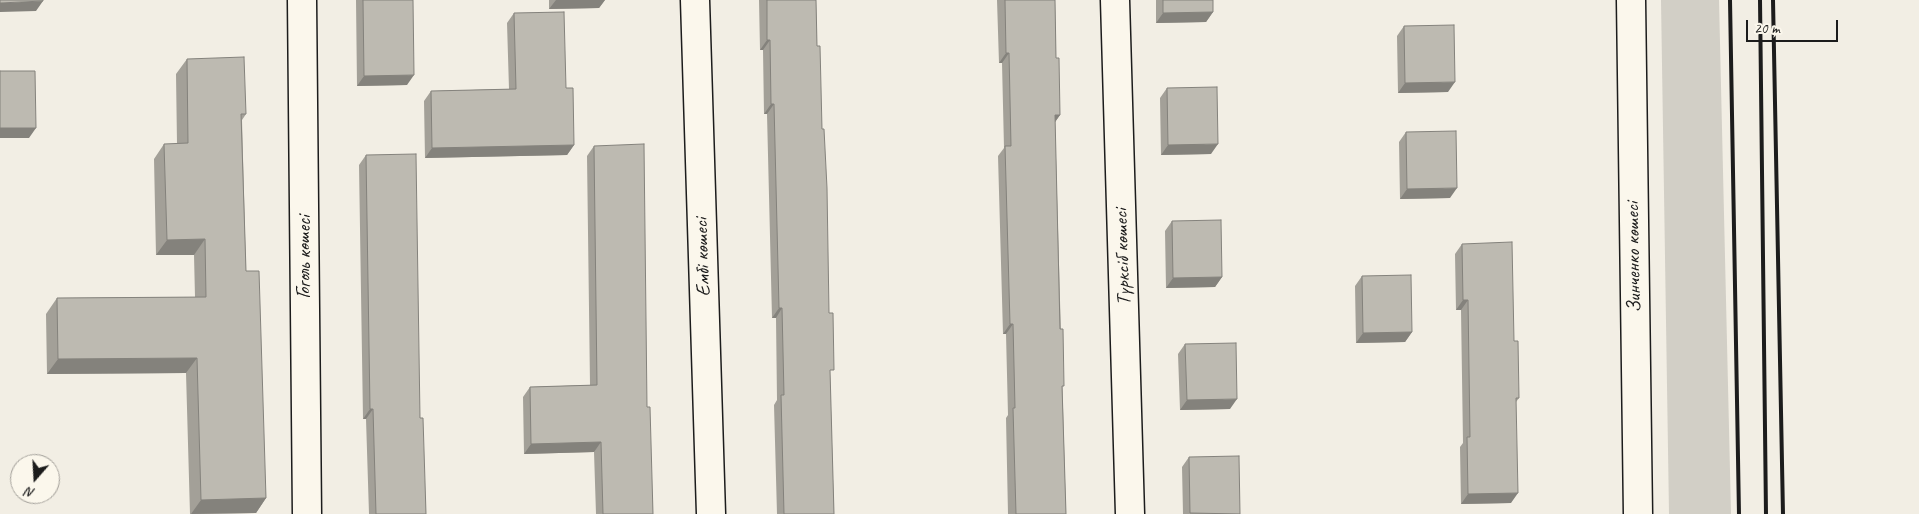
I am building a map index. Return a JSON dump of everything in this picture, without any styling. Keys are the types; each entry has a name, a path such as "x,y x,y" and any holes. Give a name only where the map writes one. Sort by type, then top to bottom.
{"street":[{"name":"Гоголь көшесі","path":"302,0 307,514"},
{"name":"Ембі көшесі","path":"695,0 711,514"},
{"name":"Түрксіб көшесі","path":"1115,0 1130,514"},
{"name":"Зинченко көшесі","path":"1631,0 1638,514"}],"shaded area":[{"path":"1661,0 1719,0 1731,514 1669,514"}],"building":[{"path":"0,0 43,0 43,1 0,3"},
{"path":"363,0 413,0 414,75 364,76"},
{"path":"767,0 816,0 817,46 820,46 822,129 824,129 827,188 829,313 833,313 834,370 830,370 834,514 784,514 781,395 784,395 782,308 779,308 774,104 771,104 770,40 767,40"},
{"path":"1005,0 1055,0 1056,58 1059,58 1060,115 1055,115 1060,329 1063,329 1064,386 1062,386 1066,514 1016,514 1013,324 1010,324 1005,146 1011,146 1009,53 1006,53"},
{"path":"1163,0 1213,0 1213,12 1163,13"},
{"path":"564,12 566,88 573,88 574,145 432,148 431,91 516,89 514,13"},
{"path":"1454,25 1455,82 1405,83 1404,26"},
{"path":"244,57 246,114 241,114 246,271 259,271 266,498 201,500 197,358 58,359 57,298 206,297 205,239 167,240 164,144 188,143 187,59"},
{"path":"0,71 35,71 36,128 0,128"},
{"path":"1217,87 1218,144 1168,145 1167,88"},
{"path":"1456,131 1457,188 1407,189 1406,132"},
{"path":"644,144 647,407 650,407 653,514 603,514 601,442 531,444 530,387 597,385 594,146"},
{"path":"416,154 420,418 423,418 426,514 376,514 373,409 370,409 366,155"},
{"path":"1221,220 1222,277 1173,278 1172,221"},
{"path":"1512,242 1514,341 1518,341 1519,398 1516,398 1518,493 1468,494 1467,437 1470,437 1468,300 1463,300 1462,244"},
{"path":"1411,275 1412,332 1363,333 1362,276"},
{"path":"1236,343 1237,399 1187,400 1185,344"},
{"path":"1239,456 1240,514 1190,513 1189,457"}],"railway":[{"path":"1730,0 1739,514"},
{"path":"1760,0 1766,514"},
{"path":"1773,0 1783,514"}]}
